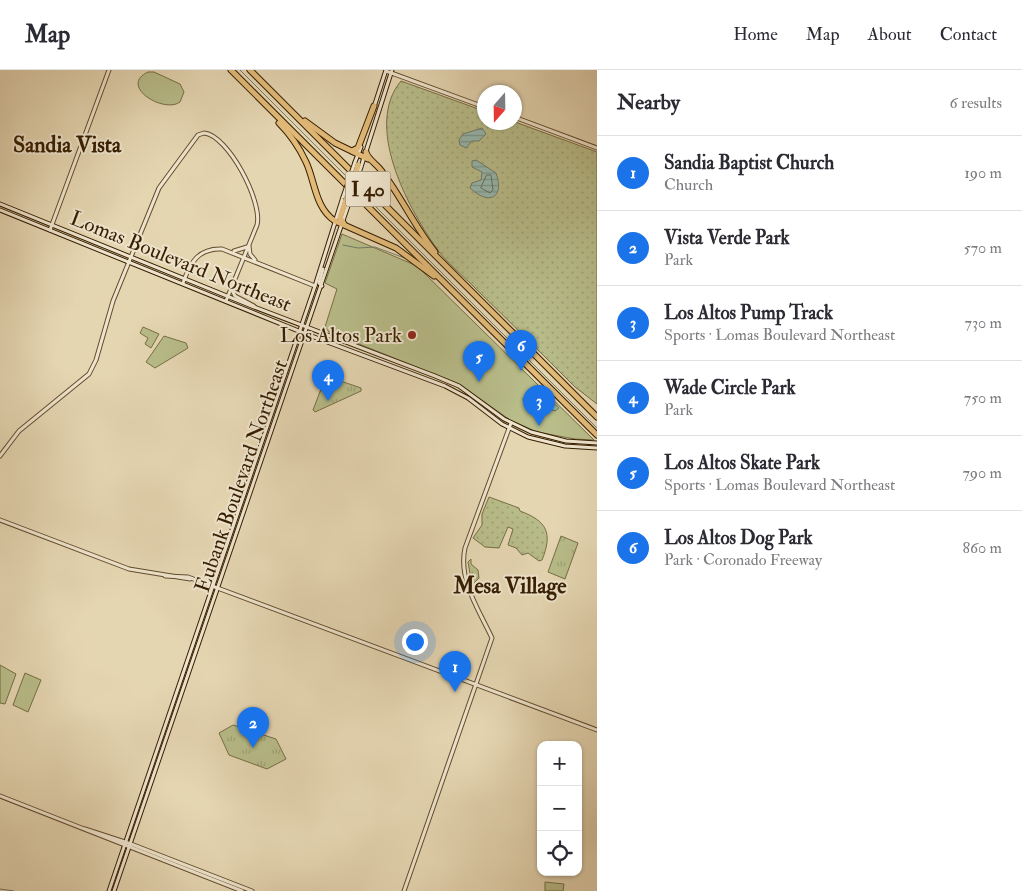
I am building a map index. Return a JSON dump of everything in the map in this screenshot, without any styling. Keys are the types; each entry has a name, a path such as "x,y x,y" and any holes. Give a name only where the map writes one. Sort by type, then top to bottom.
{"highway":[{"name":"I 40","path":"231,70 597,435"},
{"name":"I 40","path":"250,70 597,417"},
{"path":"262,82 314,129 360,157 376,164 428,243 475,294"},
{"path":"251,90 289,134 301,152 312,176 319,202 326,213 405,253 463,301"},
{"path":"360,157 355,151 358,148 374,106"},
{"path":"354,185 360,157"},
{"path":"339,221 351,184 350,177"}],"main road":[{"path":"50,230 109,70"},
{"path":"360,157 386,70 477,104"},
{"path":"350,177 360,157 392,72"},
{"path":"522,120 597,148"},
{"path":"0,456 19,431 89,374 96,360 113,301 161,183 198,135 204,133 212,136 237,161 245,175 258,214 257,225 226,301"},
{"path":"346,200 354,185"},
{"name":"Lomas Boulevard Northeast","path":"0,204 254,307 459,386 510,423 541,436 597,443"},
{"name":"Lomas Boulevard Northeast","path":"0,210 306,334 445,386 468,398 510,428 528,437 553,444 597,448"},
{"name":"Eubank Boulevard Northeast","path":"109,891 324,258 339,221"},
{"name":"Eubank Boulevard Northeast","path":"114,891 306,334 322,286 339,221"},
{"path":"231,251 240,250 249,244"},
{"path":"249,244 251,254 258,262"},
{"path":"183,283 192,262 202,252 217,248 231,251 316,286"},
{"path":"322,286 319,283 324,258"},
{"path":"232,285 234,295 254,307"},
{"path":"353,352 355,349 372,353"},
{"path":"404,891 492,638 465,578 463,565 465,548 510,428 510,423"},
{"path":"268,426 273,428"},
{"path":"0,520 129,569 165,576 180,576 218,588 597,730"},
{"path":"222,561 227,563"},
{"path":"202,620 207,622"},
{"path":"182,677 187,679"},
{"path":"156,752 162,754"},
{"path":"146,781 152,783"},
{"path":"0,796 242,891"},
{"path":"130,846 252,891"},
{"path":"114,877 118,879"}],"green space":[{"path":"148,72 154,72 180,84 184,92 180,102 173,105 164,104 147,97 141,91 138,84 140,78"},
{"path":"401,81 477,108 477,130 522,130 522,125 597,152 597,404 575,387 439,252 413,210 402,188 394,165 388,142 387,120 391,99"},
{"name":"Los Altos Park","path":"342,234 417,266 594,440 575,439 537,432 510,420 459,384 329,332 325,327 337,289 325,283"},
{"path":"143,327 159,334 151,348 145,344 148,338 140,333"},
{"path":"164,336 186,343 188,348 155,368 146,362"},
{"path":"326,376 361,388 361,391 315,412 313,410"},
{"path":"489,497 519,508 520,511 542,524 547,535 547,542 542,560 539,561 528,553 522,555 516,548 508,545 513,529 508,527 499,548 485,547 473,538 482,525 482,514"},
{"path":"561,536 578,543 565,579 548,572"},
{"path":"471,559 471,564 478,570 479,578 472,585 468,562"},
{"path":"0,665 16,674 5,704 0,703"},
{"path":"25,673 41,680 28,712 13,705"},
{"path":"233,725 276,739 286,759 267,769 229,755 219,733"},
{"path":"545,882 564,884 563,891 545,891"}],"water":[{"path":"477,130 483,130 486,134 479,141 472,141 466,148 460,145 459,140 463,134"},
{"path":"476,160 496,173 498,188 497,193 493,197 483,197 470,188 472,183 481,180 482,172 472,167 472,161"},
{"path":"523,398 552,402 559,408 555,411 523,401"}],"waterway":[{"path":"240,70 349,179"},
{"path":"355,186 597,428"},
{"path":"343,245 358,248 375,247 407,259"},
{"path":"0,889 14,891"}],"place":[{"name":"Los Altos Park","path":"412,335"},
{"name":"Los Altos Dog Park","path":"521,371"},
{"name":"Los Altos Skate Park","path":"479,382"},
{"name":"Wade Circle Park","path":"328,401"},
{"name":"Los Altos Pump Track","path":"539,426"},
{"name":"Sandia Baptist Church","path":"455,692"},
{"name":"Vista Verde Park","path":"253,748"}],"district":[{"name":"Sandia Vista","path":"67,144"},
{"name":"Mesa Village","path":"510,585"}]}
